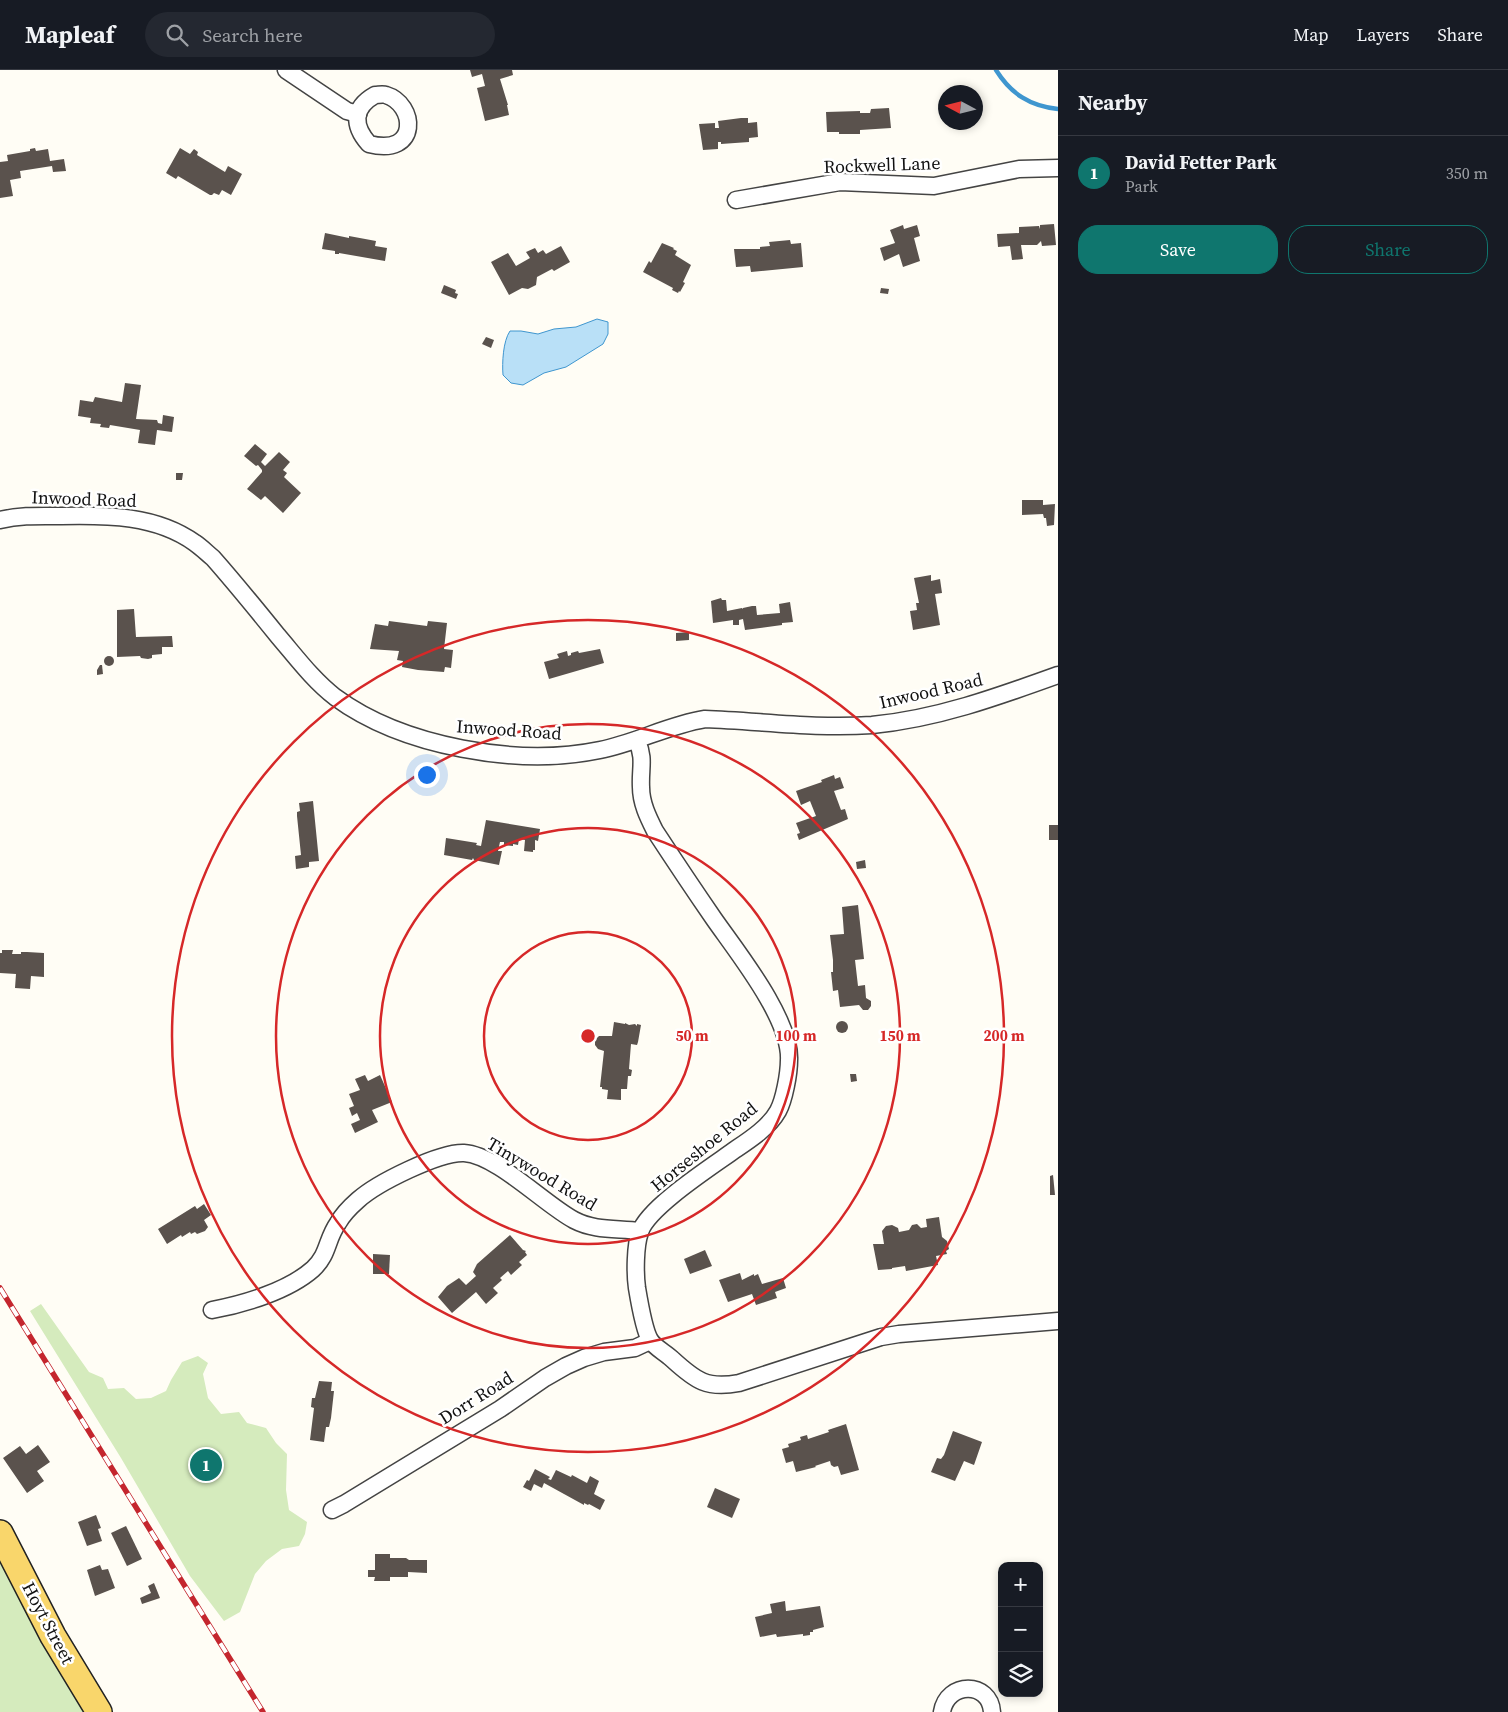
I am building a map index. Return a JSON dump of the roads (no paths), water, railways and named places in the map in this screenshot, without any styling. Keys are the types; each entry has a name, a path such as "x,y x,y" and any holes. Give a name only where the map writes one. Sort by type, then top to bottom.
{"main road":[{"name":"Hoyt Street","path":"0,1533 53,1636 99,1712"}],"street":[{"path":"286,70 347,111 358,114"},
{"name":"Rockwell Lane","path":"736,200 840,182 934,186 1019,168 1058,168"},
{"name":"Inwood Road","path":"0,520 31,515 114,516 153,523 177,532 196,543 213,558 302,665 335,696 352,708 402,732 437,744 475,752 570,755 637,741 688,721 705,719 813,725 869,725 895,722 964,707 1058,674"},
{"name":"Horseshoe Road","path":"637,741 642,754 640,788 644,810 654,831 765,994 787,1043 789,1059 786,1083 778,1111 766,1126 750,1140 681,1189 652,1214 640,1231"},
{"name":"Tinywood Road","path":"212,1310 234,1306 281,1288 312,1270 324,1257 331,1234 337,1223 358,1200 388,1180 452,1154 472,1155 494,1165 573,1219 594,1228 640,1231"},
{"path":"640,1231 636,1279 639,1300 650,1340 687,1373 701,1382 716,1386 739,1383 881,1337 1058,1321"},
{"name":"Dorr Road","path":"332,1510 500,1409 544,1378 566,1366 604,1352 635,1348 650,1340"},
{"path":"942,1712 944,1703 950,1696 966,1688 974,1689 982,1694 988,1700 992,1712"}],"water":[{"path":"597,319 608,322 608,334 603,344 566,367 544,373 523,385 511,383 503,375 504,346 510,331 538,334 554,329 576,327"}],"waterway":[{"path":"996,70 1008,86 1022,97 1030,102 1058,109"}],"railway":[{"path":"0,1288 263,1712"}],"place":[{"name":"David Fetter Park","path":"206,1465"}]}
